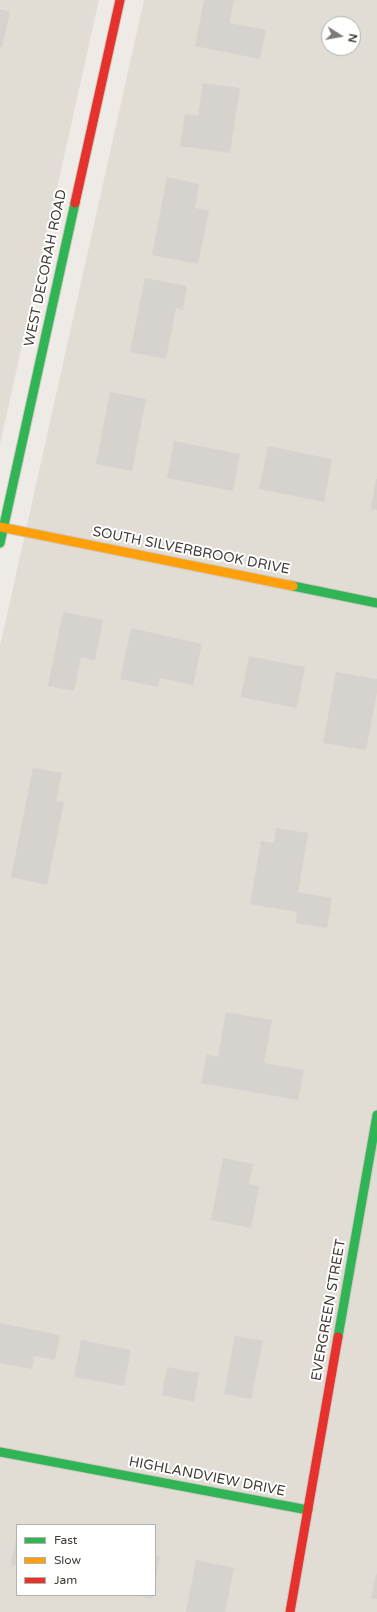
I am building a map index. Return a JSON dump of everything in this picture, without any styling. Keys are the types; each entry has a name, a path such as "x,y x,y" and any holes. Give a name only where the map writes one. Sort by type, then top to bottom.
{"street":[{"name":"WEST DECORAH ROAD","path":"0,543 2,527 120,0"},
{"name":"SOUTH SILVERBROOK DRIVE","path":"2,527 377,603"},
{"name":"EVERGREEN STREET","path":"308,1510 377,1115"},
{"name":"HIGHLANDVIEW DRIVE","path":"0,1452 308,1510"},
{"path":"290,1612 308,1510"}],"shaded area":[{"path":"0,0 99,0 0,444"},
{"path":"144,0 377,0 377,1612 0,1612 0,646"}],"building":[{"path":"204,0 234,0 229,23 266,30 260,59 195,46"},
{"path":"0,9 10,12 2,47 0,46"},
{"path":"203,83 240,88 230,153 180,146 185,114 198,116"},
{"path":"167,177 199,184 195,208 209,211 198,264 152,255"},
{"path":"145,278 187,286 183,310 176,308 166,359 130,352"},
{"path":"110,392 146,399 132,471 96,464"},
{"path":"174,441 240,454 233,491 167,478"},
{"path":"268,446 332,459 324,502 259,489"},
{"path":"377,479 377,510 371,509"},
{"path":"63,612 103,620 95,660 81,657 74,691 48,686"},
{"path":"131,628 202,644 193,685 160,678 158,687 120,679"},
{"path":"249,656 305,667 297,708 241,697"},
{"path":"336,672 377,679 377,692 366,750 323,743"},
{"path":"33,768 62,773 56,801 64,802 47,885 11,877"},
{"path":"276,828 308,833 298,892 332,898 327,928 296,923 297,912 250,904 261,841 274,843"},
{"path":"226,1012 272,1020 264,1063 304,1070 298,1100 201,1083 207,1054 218,1057"},
{"path":"223,1158 253,1164 249,1184 259,1186 251,1228 211,1220"},
{"path":"0,1323 60,1335 55,1360 34,1356 32,1369 0,1363"},
{"path":"235,1336 263,1341 251,1399 224,1394"},
{"path":"81,1340 131,1350 124,1386 74,1377"},
{"path":"167,1367 199,1373 194,1402 162,1395"},
{"path":"16,1538 16,1566 11,1565"},
{"path":"156,1555 160,1556 156,1579"},
{"path":"196,1560 234,1568 225,1612 186,1612"},
{"path":"376,1574 377,1575 377,1599 371,1598"},
{"path":"141,1596 153,1596 152,1599"}],"traffic: fast":[{"path":"0,543 75,203"},
{"path":"293,586 377,603"},
{"path":"338,1337 377,1115"},
{"path":"0,1452 308,1510"}],"traffic: slow":[{"path":"0,527 293,586"}],"traffic: jam":[{"path":"75,203 120,0"},
{"path":"290,1612 338,1337"}]}
